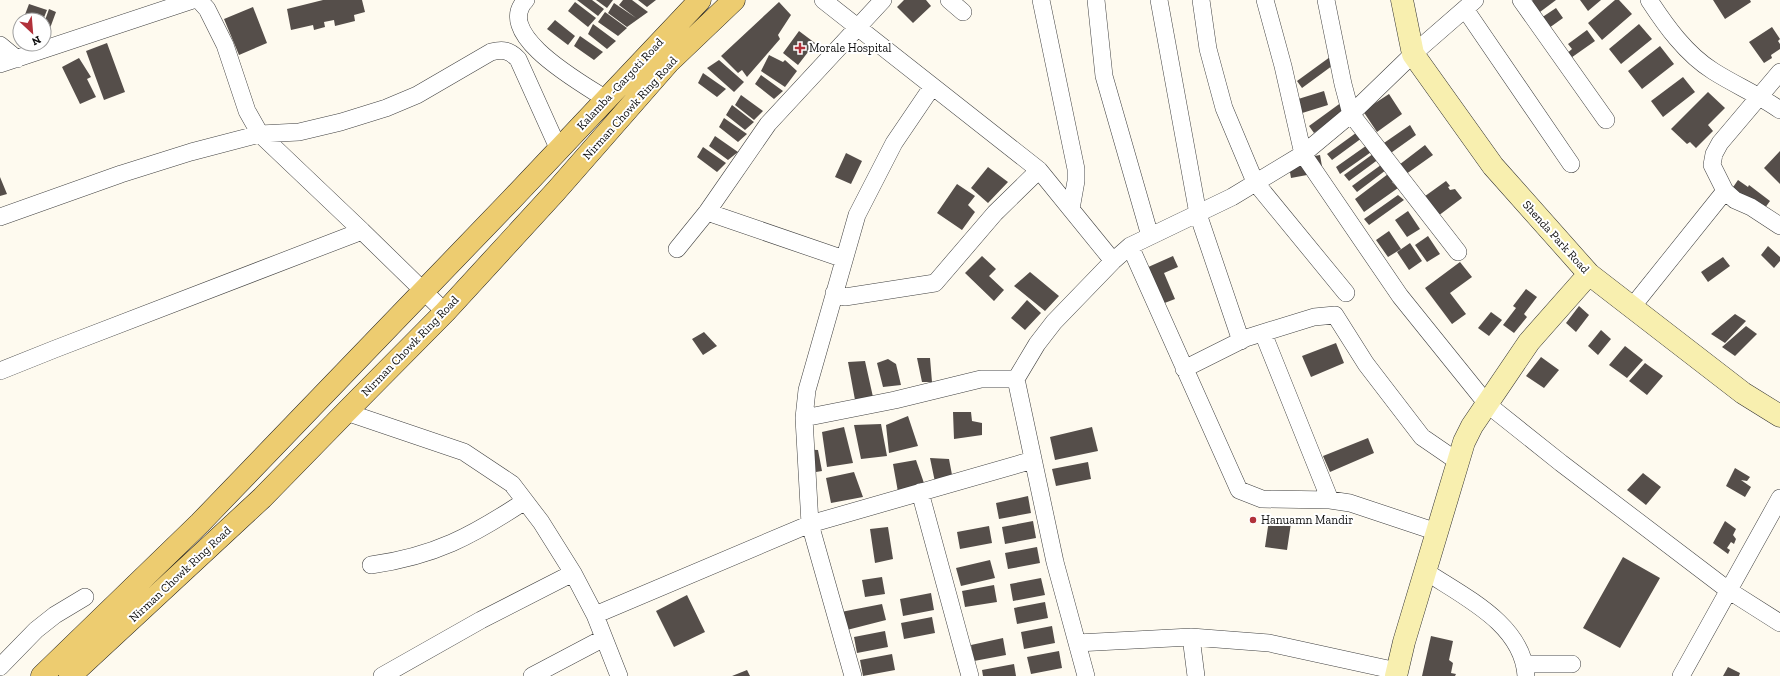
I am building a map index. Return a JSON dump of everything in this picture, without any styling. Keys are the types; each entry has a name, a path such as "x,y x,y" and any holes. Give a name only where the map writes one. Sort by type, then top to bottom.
{"main road":[{"name":"Nirman Chowk Ring Road","path":"70,676 262,498 445,312 556,191 669,62 734,0"},
{"name":"Shenda Park Road","path":"1402,0 1413,54 1492,166 1589,274 1742,392 1780,416"},
{"name":"Kalamba -Gargoti Road","path":"42,676 200,523 541,169 698,1"},
{"path":"1397,674 1457,461 1472,426 1529,342 1589,274"}],"street":[{"path":"0,64 193,0"},
{"path":"199,0 207,9 225,45 247,111 260,134 445,312"},
{"path":"526,0 521,6 518,18 525,35 536,50 566,73 606,99"},
{"path":"823,0 1039,170 1113,260"},
{"path":"676,249 707,212 768,124 856,27 883,0"},
{"path":"949,0 963,12"},
{"path":"1041,0 1076,169 1076,181 1071,209"},
{"path":"1096,0 1104,76 1150,236"},
{"path":"1159,0 1198,214 1241,341"},
{"path":"1201,0 1208,49 1224,108 1255,182 1346,293"},
{"path":"1265,0 1283,66 1303,154 1400,296 1487,404 1561,463 1728,590 1780,623"},
{"path":"1326,0 1343,84 1351,114 1458,252"},
{"path":"1521,0 1606,120"},
{"path":"1649,0 1668,28 1695,57 1712,70 1759,95 1780,110"},
{"path":"1086,676 1055,562 1016,379 1037,344 1054,322 1113,260 1130,246 1232,197 1303,154 1351,114 1413,54 1470,5 1571,164"},
{"path":"0,45 18,59"},
{"path":"0,217 121,174 191,152 260,134 299,132 341,122 386,108 417,95 497,51 512,53 518,59 559,150"},
{"path":"1778,222 1735,200 1724,191 1712,164 1714,154 1759,95 1780,72"},
{"path":"853,676 810,524 804,418 807,390 857,215 890,149 932,87"},
{"path":"834,293 845,297 935,283 995,213 1039,170"},
{"path":"1632,307 1724,191"},
{"path":"707,212 844,259"},
{"path":"0,371 362,231"},
{"path":"1130,246 1239,490 1262,499 1330,500 1350,503 1437,532"},
{"path":"1184,369 1241,341 1263,333 1314,317 1335,315 1366,364 1422,437 1457,461"},
{"path":"1263,333 1330,500"},
{"path":"804,418 895,400 981,379 1016,379"},
{"path":"346,412 464,452 512,484 542,522 573,573 595,615 619,676"},
{"path":"595,615 810,524 1033,460"},
{"path":"920,492 970,676"},
{"path":"1681,676 1780,498"},
{"path":"371,565 399,561 444,548 487,526 525,501"},
{"path":"1425,571 1504,625 1518,647 1526,670 1572,664"},
{"path":"382,676 481,620 573,573"},
{"path":"0,667 36,630 55,615 86,597"},
{"path":"1077,643 1191,637 1269,643 1397,674"},
{"path":"1191,637 1196,676"},
{"path":"532,676 604,638"}],"building":[{"path":"323,0 362,0 365,12 354,15 355,21 335,26 334,20 324,22 325,27 314,30 313,25 291,30 287,9"},
{"path":"577,0 592,0 604,9 598,16"},
{"path":"596,0 613,0 607,8"},
{"path":"623,0 632,0 648,12 627,27 608,13 614,3 636,18 619,5"},
{"path":"638,0 656,0 647,7"},
{"path":"904,0 926,0 931,6 913,23 897,7"},
{"path":"1533,0 1556,0 1536,15 1528,4"},
{"path":"1580,0 1601,0 1588,11"},
{"path":"1615,0 1619,0 1632,14 1602,40 1588,23"},
{"path":"1713,0 1750,0 1751,2 1725,19"},
{"path":"575,2 596,18 588,27 568,11"},
{"path":"779,2 791,15 778,35 780,39 747,77 742,70 738,73 721,56"},
{"path":"29,4 47,10 46,12 26,12"},
{"path":"253,7 267,43 239,55 224,19"},
{"path":"1556,8 1563,18 1549,28 1541,18"},
{"path":"49,9 56,12 52,23 52,12 48,12"},
{"path":"605,12 627,28 618,36 598,22"},
{"path":"555,20 575,36 568,45 547,29"},
{"path":"593,24 616,41 607,49 588,34"},
{"path":"1639,24 1652,39 1621,64 1609,49"},
{"path":"1772,27 1780,39 1778,41 1780,44 1780,49 1771,55 1772,58 1764,63 1749,42"},
{"path":"1587,30 1595,41 1568,60 1565,55 1572,49 1568,44"},
{"path":"799,31 815,43 798,65 783,53"},
{"path":"580,36 603,52 594,60 574,46"},
{"path":"107,43 125,92 104,100 86,51"},
{"path":"1660,46 1674,64 1642,89 1628,71"},
{"path":"769,55 783,62 785,60 797,71 785,87 761,71"},
{"path":"1330,57 1336,63 1302,88 1297,81"},
{"path":"79,58 91,77 87,79 96,97 80,104 62,67"},
{"path":"719,60 744,82 734,92 707,68"},
{"path":"703,73 726,89 717,97 698,83"},
{"path":"761,75 783,91 774,99 755,84"},
{"path":"1683,77 1695,92 1663,117 1651,101"},
{"path":"1324,91 1328,105 1299,114 1295,100"},
{"path":"1708,92 1725,108 1708,125 1713,131 1696,148 1690,142 1687,144 1671,129"},
{"path":"1389,94 1402,114 1377,132 1363,111"},
{"path":"741,95 763,111 754,120 735,105"},
{"path":"1342,102 1348,108 1314,133 1309,126"},
{"path":"732,105 754,122 745,130 726,115"},
{"path":"724,118 747,134 738,142 719,127"},
{"path":"1410,125 1416,135 1388,155 1381,145"},
{"path":"1360,130 1366,135 1332,160 1327,154"},
{"path":"715,136 738,152 728,160 709,146"},
{"path":"1370,143 1374,150 1340,174 1336,167"},
{"path":"1425,145 1433,155 1402,177 1395,168"},
{"path":"703,147 726,163 717,172 697,157"},
{"path":"1377,151 1383,156 1349,181 1344,175"},
{"path":"1780,151 1780,184 1764,168"},
{"path":"846,153 862,161 851,184 835,177"},
{"path":"1320,155 1323,172 1291,178 1288,161"},
{"path":"1385,162 1390,167 1357,192 1352,186"},
{"path":"988,167 1008,182 988,203 971,188"},
{"path":"1388,174 1394,180 1392,182 1398,188 1364,212 1355,199"},
{"path":"0,177 7,194 0,196"},
{"path":"1738,180 1748,187 1749,185 1770,201 1762,212 1729,193"},
{"path":"1446,181 1450,186 1448,187 1450,190 1455,189 1462,198 1438,216 1421,199"},
{"path":"957,184 975,196 968,205 975,212 962,230 937,213"},
{"path":"1398,195 1404,200 1369,225 1364,219"},
{"path":"1408,211 1420,229 1407,237 1395,220"},
{"path":"1389,231 1401,249 1388,257 1376,240"},
{"path":"1428,236 1440,254 1427,262 1415,245"},
{"path":"1410,243 1422,261 1409,270 1397,252"},
{"path":"1768,246 1780,257 1780,261 1774,268 1761,255"},
{"path":"982,256 996,269 989,276 1004,290 994,301 965,273"},
{"path":"1173,256 1178,267 1164,273 1175,299 1162,304 1146,268"},
{"path":"1723,257 1730,266 1708,282 1701,272"},
{"path":"1460,262 1472,277 1450,293 1466,314 1452,324 1425,288"},
{"path":"1030,272 1059,296 1045,311 1014,286"},
{"path":"1526,289 1537,297 1524,314 1527,317 1514,333 1503,325 1516,308 1513,306"},
{"path":"1027,300 1041,313 1025,330 1011,318"},
{"path":"1579,306 1589,315 1576,332 1566,323"},
{"path":"1491,312 1502,320 1489,336 1478,328"},
{"path":"1735,314 1746,321 1725,343 1711,334"},
{"path":"1746,326 1757,334 1735,356 1722,347"},
{"path":"1601,330 1611,339 1598,355 1588,346"},
{"path":"704,332 717,346 703,355 692,339"},
{"path":"1336,343 1344,363 1311,377 1302,356"},
{"path":"1625,346 1643,360 1627,378 1609,365"},
{"path":"1541,357 1559,370 1544,388 1526,376"},
{"path":"917,358 930,358 932,382 922,382"},
{"path":"888,359 896,364 901,385 883,387 877,363"},
{"path":"865,361 873,397 855,400 848,362"},
{"path":"1645,363 1663,376 1647,395 1629,381"},
{"path":"953,412 971,412 972,421 982,423 982,435 954,439"},
{"path":"908,416 918,446 889,453 886,425"},
{"path":"881,424 887,456 861,459 854,425"},
{"path":"844,427 853,463 827,467 822,432"},
{"path":"1092,427 1098,451 1055,460 1050,437"},
{"path":"1368,438 1374,453 1330,472 1323,456"},
{"path":"798,449 818,450 822,471 804,474"},
{"path":"930,458 949,459 953,480 935,482"},
{"path":"916,460 925,486 898,492 893,464"},
{"path":"1088,462 1091,479 1056,486 1052,469"},
{"path":"1735,468 1750,477 1747,481 1741,480 1751,487 1745,497 1726,486"},
{"path":"854,472 863,497 831,503 826,478"},
{"path":"1643,473 1661,487 1646,505 1627,490"},
{"path":"1028,496 1031,513 999,519 996,503"},
{"path":"1269,520 1291,523 1287,550 1265,547"},
{"path":"1033,521 1036,538 1005,544 1002,527"},
{"path":"1725,521 1736,529 1733,535 1736,539 1734,544 1731,542 1727,548 1730,550 1728,554 1713,543"},
{"path":"989,526 992,543 960,549 957,532"},
{"path":"888,527 893,559 875,563 870,529"},
{"path":"1037,547 1040,563 1008,569 1005,553"},
{"path":"1623,557 1660,578 1620,648 1583,628"},
{"path":"990,560 995,578 961,586 956,568"},
{"path":"882,577 885,594 865,597 862,580"},
{"path":"1041,578 1045,595 1013,601 1010,584"},
{"path":"994,585 997,602 965,607 962,591"},
{"path":"931,593 934,610 903,616 900,599"},
{"path":"687,595 705,632 674,647 656,611"},
{"path":"1045,602 1048,618 1017,624 1014,608"},
{"path":"882,604 886,620 843,631 841,612"},
{"path":"932,617 935,633 904,639 901,623"},
{"path":"1052,626 1055,643 1024,649 1021,632"},
{"path":"885,631 888,647 857,653 854,637"},
{"path":"1431,636 1453,641 1449,660 1453,663 1451,673 1456,674 1455,676 1422,676"},
{"path":"1003,638 1006,655 974,661 971,645"},
{"path":"1059,651 1062,668 1031,674 1027,657"},
{"path":"892,654 895,670 863,676 860,660"},
{"path":"1014,664 1016,676 983,676 982,670"},
{"path":"1728,667 1740,673 1739,676 1723,676"},
{"path":"747,670 750,676 732,676"}],"place":[{"name":"Morale Hospital","path":"800,48"},
{"name":"Hanuamn Mandir","path":"1253,520"}]}
